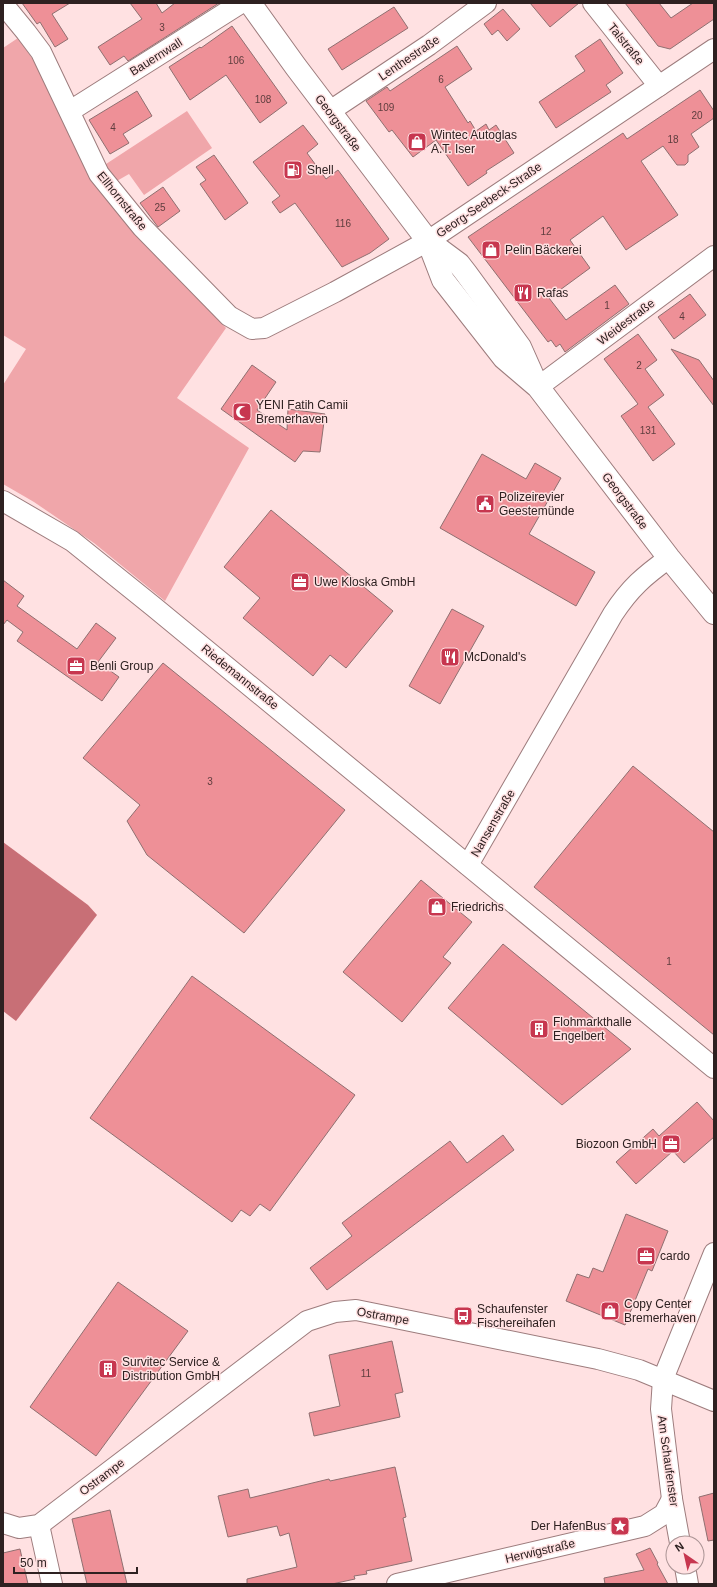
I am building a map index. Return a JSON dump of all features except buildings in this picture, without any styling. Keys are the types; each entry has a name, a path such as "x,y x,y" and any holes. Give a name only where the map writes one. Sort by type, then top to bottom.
{"main road":[{"name":"Georgstraße","path":"250,3 428,241 458,264 466,273 520,347 538,387 669,558 714,613"}],"street":[{"name":"Bauernwall","path":"70,111 241,3"},
{"name":"Lenthestraße","path":"330,111 429,45 486,3"},
{"name":"Talstraße","path":"593,3 659,86"},
{"name":"Ellhornstraße","path":"3,4 41,52 99,174 142,227 229,316 252,329"},
{"name":"Georg-Seebeck-Straße","path":"252,329 264,328 335,292 428,241 714,49"},
{"name":"Weidestraße","path":"538,387 714,256"},
{"name":"Riedemannstraße","path":"3,501 72,541 468,866"},
{"name":"Nansenstraße","path":"669,558 646,574 613,614 468,866 714,1068"},
{"path":"664,1379 714,1253"},
{"name":"Ostrampe","path":"39,1525 307,1321 335,1312 356,1310 598,1359 639,1370 664,1379 714,1401"},
{"name":"Am Schaufenster","path":"664,1379 661,1409 672,1499 679,1535"},
{"name":"Herwigstraße","path":"397,1584 645,1526 664,1514 672,1499"},
{"path":"3,1523 20,1528 39,1525 52,1584"}],"shaded area":[{"path":"18,38 34,61 64,115 210,311 226,328 177,398 249,448 165,601 94,543 34,502 3,484 3,385 26,349 3,335 3,48"},
{"path":"187,111 212,148 144,195 129,174 115,182 103,166"},
{"path":"3,842 88,905 97,915 16,1021 3,1011"}],"place":[{"name":"Wintec Autoglas A.T. Iser","path":"417,142"},
{"name":"Shell","path":"293,170"},
{"name":"Pelin Bäckerei","path":"491,250"},
{"name":"Rafas","path":"523,293"},
{"name":"YENI Fatih Camii Bremerhaven","path":"242,412"},
{"name":"Polizeirevier Geestemünde","path":"485,504"},
{"name":"Uwe Kloska GmbH","path":"300,582"},
{"name":"McDonald's","path":"450,657"},
{"name":"Benli Group","path":"76,666"},
{"name":"Friedrichs","path":"437,907"},
{"name":"Flohmarkthalle Engelbert","path":"539,1029"},
{"name":"Biozoon GmbH","path":"671,1144"},
{"name":"cardo","path":"646,1256"},
{"name":"Copy Center Bremerhaven","path":"610,1311"},
{"name":"Schaufenster Fischereihafen","path":"463,1316"},
{"name":"Survitec Service & Distribution GmbH","path":"108,1369"},
{"name":"Der HafenBus","path":"620,1526"}]}
